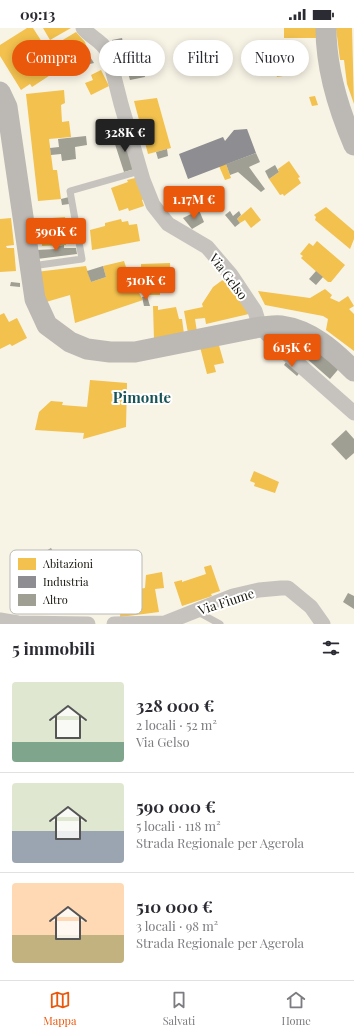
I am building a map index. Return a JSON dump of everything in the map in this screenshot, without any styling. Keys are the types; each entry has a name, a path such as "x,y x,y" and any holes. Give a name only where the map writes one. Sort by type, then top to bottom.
{"main road":[{"path":"326,28 326,47 330,73 344,121 354,145"},
{"path":"0,92 7,107 34,299 47,325 70,342 87,349 110,352 135,352 260,327 280,326 302,331 334,352 354,371"}],"street":[{"name":"Via Gelso","path":"82,28 105,45 140,171 154,205 168,224 207,247 232,275 255,312 260,327"},
{"path":"260,327 284,352 354,413"},
{"name":"Via Fiume","path":"114,624 165,623 233,596 259,590 288,588 311,607 324,624"},
{"path":"0,620 18,623 88,624"}],"lane":[{"path":"30,267 82,259 70,191 140,171"},
{"path":"196,611 220,624"}],"building: Abitazioni":[{"path":"27,28 33,28 41,40 12,40 12,75 0,56 0,45"},
{"path":"43,28 71,28 50,40"},
{"path":"284,28 317,28 317,38 284,38"},
{"path":"336,28 352,28 354,104 347,84 344,60 340,60"},
{"path":"76,32 83,40 63,40"},
{"path":"99,71 99,76 104,76 109,86 91,95 85,83 93,80 91,75"},
{"path":"12,76 49,76 32,87 30,84 21,90"},
{"path":"64,90 65,103 61,105 62,122 69,121 71,137 49,139 53,170 57,170 61,199 38,201 26,94"},
{"path":"315,96 318,105 312,106 309,97"},
{"path":"157,98 171,148 148,154 134,101"},
{"path":"289,161 300,177 298,178 301,183 284,196 283,194 280,195 269,179 279,172 278,169"},
{"path":"226,164 231,178 225,180 219,166"},
{"path":"135,178 144,199 142,200 144,206 129,211 128,208 119,211 111,188 128,182 127,180"},
{"path":"251,207 261,220 251,228 245,220 240,223 237,219"},
{"path":"326,207 354,231 354,239 350,249 315,220 316,217 314,215"},
{"path":"65,217 66,245 42,246 40,219"},
{"path":"11,218 14,245 6,246 7,248 14,248 16,271 0,272 0,219"},
{"path":"121,219 122,222 128,221 129,225 137,224 140,241 92,250 90,230 105,226 105,223"},
{"path":"317,241 345,265 331,282 328,282 301,258 303,256 300,254 309,243 313,246"},
{"path":"124,261 131,282 123,284 125,291 135,286 143,300 75,323 70,295 46,302 36,272 86,266 91,282 106,277 103,266"},
{"path":"170,263 171,285 160,286 160,295 148,295 148,284 144,284 144,278 141,278 141,264"},
{"path":"228,276 237,299 242,296 253,313 206,324 205,318 195,319 197,332 188,333 184,311 203,307 202,304 213,287"},
{"path":"325,289 332,295 330,298 339,302 348,296 354,306 349,309 354,314 354,351 326,330 328,319 323,316 265,305 258,291 310,298"},
{"path":"153,306 158,306 158,310 176,307 179,319 182,319 184,334 154,340"},
{"path":"4,313 9,322 17,318 27,338 12,346 10,344 0,349 0,315"},
{"path":"218,342 224,363 214,365 216,372 207,374 200,347"},
{"path":"90,380 127,383 126,427 83,439 84,433 35,430 39,412 51,401 63,402 62,405 87,407"},
{"path":"254,471 279,482 275,493 254,486 255,483 250,481"},
{"path":"211,565 220,591 211,594 212,596 182,606 174,582 182,580 182,582 206,574 204,567"},
{"path":"162,572 164,588 155,589 159,612 120,617 120,614 142,614 142,589 145,588 146,575"}],"building: Industria":[{"path":"247,129 256,153 188,179 179,154 223,137 225,141 234,130"}],"building: Altro":[{"path":"122,38 122,40 112,40"},
{"path":"129,76 145,76 145,77 130,80"},
{"path":"126,133 138,168 124,172 113,138"},
{"path":"86,136 87,145 75,147 76,159 62,161 61,154 51,155 50,148 59,147 58,139"},
{"path":"167,149 168,156 158,159 156,152"},
{"path":"256,153 260,162 249,167 265,189 261,192 238,172 230,175 226,164"},
{"path":"275,165 279,172 269,179 265,171"},
{"path":"69,197 69,204 62,205 61,199"},
{"path":"199,210 204,222 192,229 183,218"},
{"path":"230,211 233,216 239,211 241,215 237,219 240,223 235,227 225,215"},
{"path":"72,220 74,229 65,231 65,221"},
{"path":"64,245 64,248 76,248 77,254 37,259 36,250 57,249 57,246"},
{"path":"103,266 106,277 91,282 87,271"},
{"path":"316,271 323,277 316,285 309,279"},
{"path":"11,282 20,283 20,287 10,286"},
{"path":"147,296 150,306 144,306 142,297"},
{"path":"315,343 342,365 330,379 305,357"},
{"path":"288,359 301,371 297,376 284,365"},
{"path":"346,430 354,439 354,453 346,460 331,444"},
{"path":"348,593 354,596 354,609 343,602"}],"district":[{"name":"Pimonte","path":"142,397"}]}
